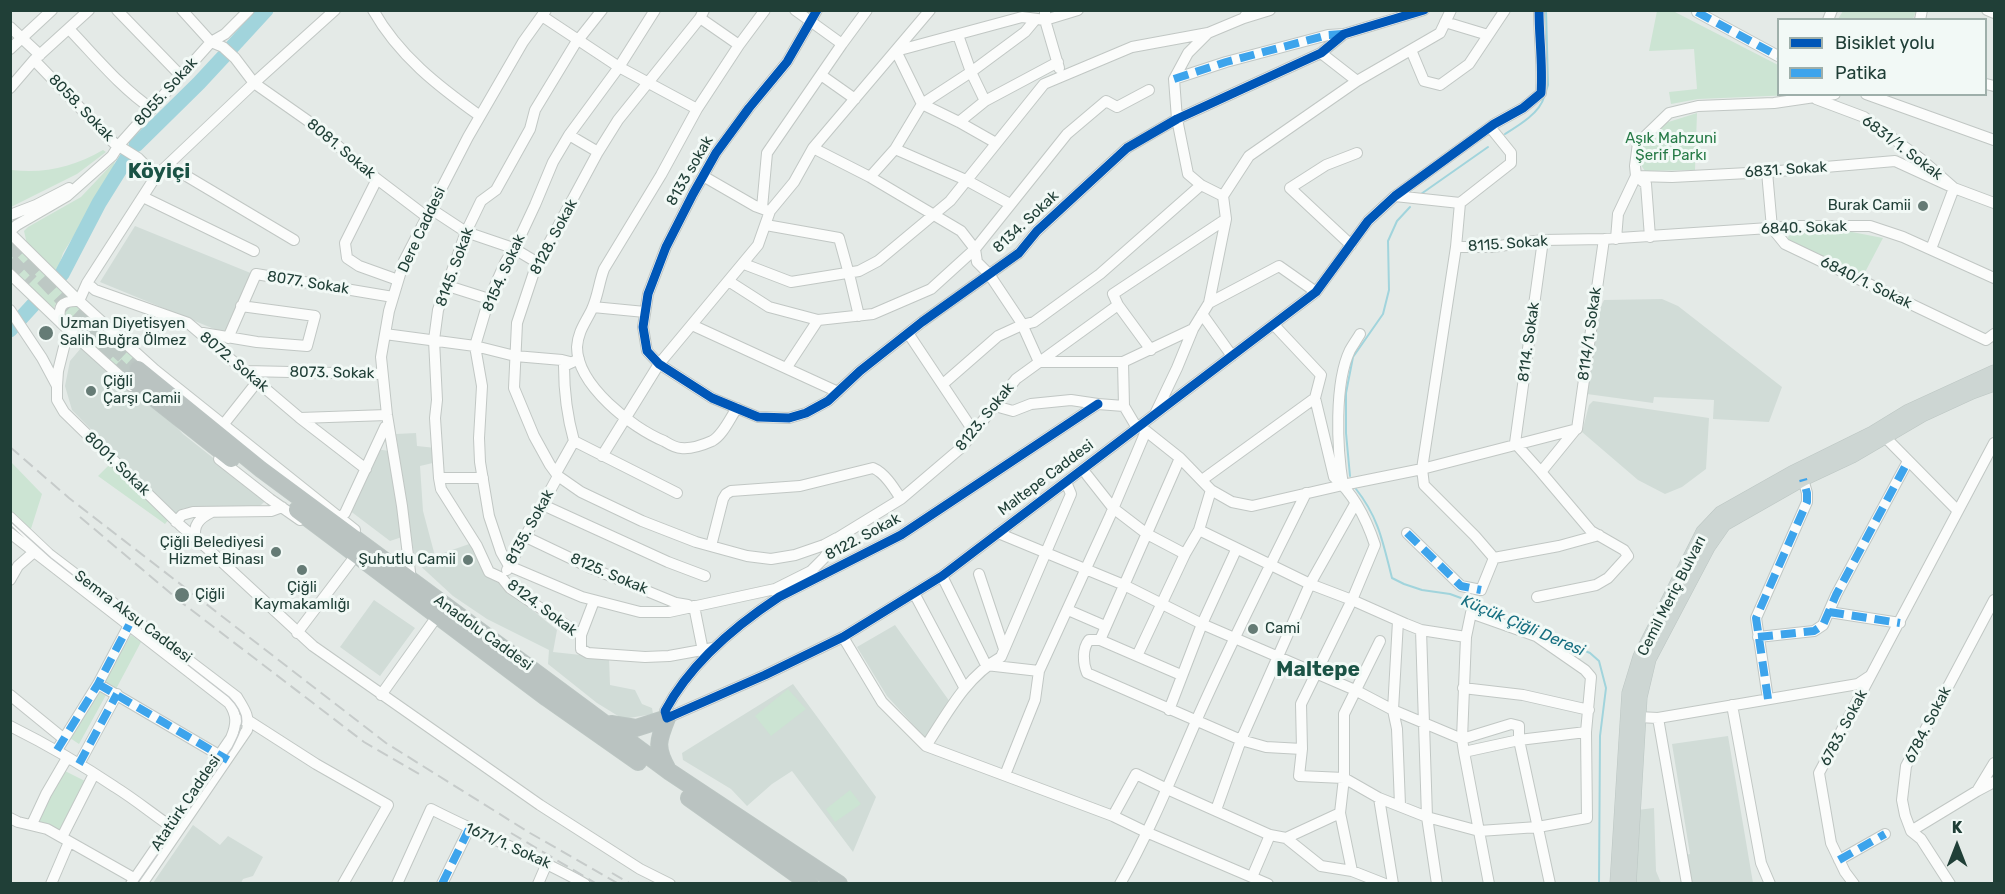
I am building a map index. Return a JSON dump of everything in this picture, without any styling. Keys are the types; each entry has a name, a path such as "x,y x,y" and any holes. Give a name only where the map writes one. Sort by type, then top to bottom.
{"highway":[{"name":"Anadolu Caddesi","path":"810,884 627,738 547,698 333,538 134,374 627,738 670,772 839,884"},
{"path":"627,738 667,718"},
{"path":"667,718 659,733 658,745 660,754 670,772"}],"main road":[{"name":"Cemil Meriç Bulvarı","path":"1617,884 1629,693 1640,657 1703,532 1721,513 1792,473 1873,433 1909,411 1995,372"},
{"name":"Cemil Meriç Bulvarı","path":"1629,884 1638,717 1640,697 1650,659 1693,575 1724,524 1922,415 1995,384"}],"street":[{"path":"10,49 52,10"},
{"path":"10,88 37,57 89,10"},
{"path":"117,10 181,76"},
{"path":"182,10 211,42"},
{"name":"8055. Sokak","path":"87,178 112,156 211,42 225,34 249,10"},
{"path":"79,301 87,283 156,176 335,10"},
{"path":"373,10 383,28 403,53 480,116"},
{"name":"8145. Sokak","path":"502,578 489,572 477,546 441,489 435,418 437,400 434,340 438,310 466,232 481,201 496,190 530,129 535,110 579,40 602,10"},
{"name":"8154. Sokak","path":"509,566 501,552 489,516 483,478 479,438 482,386 475,346 489,299 535,205 553,162 569,135 619,67 655,10"},
{"path":"574,361 580,330 593,307 598,282 604,269 657,183 697,109 765,10"},
{"path":"795,10 842,44"},
{"name":"8133 sokak","path":"659,364 647,351 643,327 648,294 666,247 716,153 787,62 817,10"},
{"path":"602,456 659,364 758,246 766,225 767,153 867,10"},
{"path":"766,210 794,182 813,148 930,10"},
{"path":"896,51 1022,17 1042,17 1078,10"},
{"path":"744,264 791,282 849,273 878,261 951,201 1044,84 1132,47 1208,33 1246,14 1270,10"},
{"name":"8134. Sokak","path":"659,364 712,398 758,417 789,418 806,413 828,401 860,371 908,333 1019,253 1037,231 1127,148 1177,119 1321,54 1344,34 1424,10"},
{"path":"1155,415 1193,329 1209,303 1226,219 1223,195 1249,156 1357,81 1440,33 1451,10"},
{"path":"1411,50 1424,81 1440,85 1469,64 1505,10"},
{"name":"Maltepe Caddesi","path":"667,718 765,675 843,637 942,576 1066,482 1142,430 1155,415 1316,292 1368,221 1395,195 1490,127 1523,108 1541,93 1539,10"},
{"path":"1987,10 1995,13"},
{"path":"1697,12 1777,55"},
{"path":"544,13 619,67 697,109"},
{"name":"Dere Caddesi","path":"411,580 382,374 381,357 393,297 404,261 480,116 522,42 544,13"},
{"path":"702,14 739,45"},
{"name":"8128. Sokak","path":"702,14 618,120 598,152 538,263 517,323 514,388 534,436 557,475 581,492 642,521 696,542 747,556 771,559 795,555 839,537"},
{"path":"1042,17 1061,77"},
{"path":"870,177 895,149 921,104 971,72 1042,17"},
{"path":"1445,22 1488,35"},
{"name":"8058. Sokak","path":"10,27 23,38 37,57 121,146 138,158 156,176"},
{"path":"69,29 111,72 152,109"},
{"path":"1208,33 1188,53 1174,79 1177,119 1188,174 1201,185 1223,195"},
{"path":"1174,79 1226,62 1328,35 1344,34"},
{"path":"958,35 971,72 985,101"},
{"name":"8081. Sokak","path":"211,42 223,47 235,58 254,83 311,123 377,179 429,213 466,232 513,248 538,263"},
{"path":"896,51 921,104 996,143"},
{"path":"1321,54 1357,81"},
{"path":"959,122 985,101 1058,62"},
{"path":"821,75 855,99"},
{"path":"730,282 770,307 818,320 873,314 931,289 975,249 1066,134 1106,101 1117,107 1149,90"},
{"path":"1872,96 1995,140"},
{"path":"1610,239 1618,214 1636,177 1638,143 1669,113 1698,106 1774,103 1807,97"},
{"name":"6831/1. Sokak","path":"1807,97 1864,117 1921,159 1954,188"},
{"path":"1395,195 1460,203 1511,163 1511,153 1490,127"},
{"path":"569,135 598,152"},
{"path":"813,148 870,177 961,231 975,249 977,262 989,274 1022,325 1039,362 1123,362 1193,329"},
{"path":"895,149 966,180 1010,204"},
{"path":"1351,246 1290,188 1326,165 1357,153"},
{"name":"6831. Sokak","path":"1636,177 1767,172 1896,161 1954,188 1995,202"},
{"path":"168,165 294,240"},
{"path":"1767,172 1773,228"},
{"path":"703,176 766,210"},
{"path":"1636,177 1646,184 1650,237"},
{"path":"10,215 36,205 87,178"},
{"path":"87,178 67,196 17,225 10,232 79,301 155,370 341,518 411,580"},
{"path":"377,179 345,243 347,258 358,266 398,280"},
{"path":"943,384 998,336 1034,322 1100,274 1201,185"},
{"path":"1931,249 1954,188"},
{"path":"143,197 254,251"},
{"name":"8115. Sokak","path":"1460,203 1456,247 1492,247 1543,240 1610,239"},
{"name":"8123. Sokak","path":"509,566 594,601 640,612 669,612 774,589 811,571 839,537 901,499 962,447 1016,379 1118,305 1113,294 1226,219"},
{"path":"766,225 839,238 859,316"},
{"name":"6840. Sokak","path":"1610,239 1773,228 1870,226 1903,237 1995,278"},
{"name":"6840/1. Sokak","path":"1773,228 1785,244 1966,331 1986,340 1995,334"},
{"name":"8114/1. Sokak","path":"1576,429 1610,239"},
{"name":"8114. Sokak","path":"1515,443 1543,240"},
{"path":"1456,247 1422,469 1424,485 1494,558"},
{"path":"1209,303 1279,266 1316,292"},
{"name":"8077. Sokak","path":"228,338 256,274 393,297"},
{"path":"12,276 61,324 146,399 282,507 315,530 333,538"},
{"name":"8072. Sokak","path":"87,283 95,290 189,323 300,418 366,469"},
{"path":"448,286 489,299"},
{"path":"61,324 58,312 61,306 69,300 79,301"},
{"path":"1118,305 1151,350"},
{"path":"200,333 307,346 315,316 241,306"},
{"path":"593,307 645,312"},
{"name":"8001. Sokak","path":"11,310 57,386 57,400 64,412 176,522 297,633 381,695 540,805 640,868 670,884"},
{"path":"1202,314 1232,356"},
{"path":"787,368 818,320"},
{"path":"692,325 838,392"},
{"path":"1274,325 1321,375 1316,398 1334,477 1343,484 1368,524 1375,545 1352,600 1301,704 1302,749 1299,776 1344,778 1379,798 1427,817 1479,831 1538,827 1587,818 1586,732 1591,676 1536,636 1471,613 1466,637 1461,739 1464,752 1479,831 1489,884"},
{"path":"908,333 974,432"},
{"path":"385,334 475,346 515,356 574,361 597,391 626,418 651,436 679,448 697,446 714,440 737,408"},
{"path":"1343,484 1339,457 1340,399 1349,351 1360,334"},
{"path":"57,386 65,342"},
{"path":"574,361 564,366 568,421 574,441 677,493"},
{"path":"1123,362 1124,406 1142,430 1180,458 1211,490 1232,502 1252,506 1343,484 1422,469 1576,429"},
{"name":"8073. Sokak","path":"245,371 382,374"},
{"path":"223,425 257,382"},
{"path":"1202,480 1316,398"},
{"path":"995,406 1013,411 1031,404 1071,400 1124,406"},
{"name":"8122. Sokak","path":"667,718 665,711 674,693 707,652 766,606 779,597 901,536 1098,404"},
{"path":"300,418 387,415"},
{"path":"341,518 385,428"},
{"path":"1541,472 1576,429"},
{"path":"1005,775 1035,700 1039,671 1113,508 1142,430"},
{"path":"1885,437 1958,512"},
{"name":"8135. Sokak","path":"502,578 543,505 574,441"},
{"path":"1515,443 1591,531 1624,550 1628,556 1608,578 1596,585 1537,597"},
{"name":"6783. Sokak","path":"1854,884 1831,843 1819,773 1995,443"},
{"path":"1100,640 1180,458"},
{"path":"1758,637 1819,629 1908,461"},
{"path":"711,546 723,499 731,491 800,486 873,468 878,470 891,484 901,499"},
{"path":"1087,475 1113,508 1147,534 1185,554"},
{"path":"439,478 483,478"},
{"path":"1768,699 1756,618 1807,502 1803,479"},
{"path":"926,746 964,687 987,665 1001,657 1071,494 1066,482"},
{"path":"1137,656 1185,554 1199,530 1211,490"},
{"path":"1120,884 1167,789 1234,638 1306,493"},
{"path":"1216,810 1241,740 1277,656 1310,584 1355,504"},
{"path":"543,505 668,562 705,576"},
{"path":"176,522 182,516 193,512 270,511 282,507"},
{"path":"196,539 194,531 196,523 213,511"},
{"name":"Semra Aksu Caddesi","path":"10,518 49,554 237,697 249,721"},
{"path":"1199,530 1270,566 1398,621 1421,630 1466,637"},
{"path":"1199,530 1270,566"},
{"name":"Semra Aksu Caddesi","path":"10,532 229,703 235,712 236,720 249,721 388,806 344,884"},
{"path":"1407,532 1461,586 1481,590 1494,558"},
{"path":"998,533 1124,585 1202,624 1461,739 1511,724 1519,726 1519,740 1550,884"},
{"path":"1494,558 1559,546 1599,534"},
{"name":"8125. Sokak","path":"526,537 602,573 676,603 694,606"},
{"path":"1169,710 1202,624 1236,549"},
{"path":"10,580 18,566 34,552"},
{"path":"297,633 356,555"},
{"path":"979,574 1004,649"},
{"path":"942,576 987,665"},
{"name":"8124. Sokak","path":"502,578 510,588 581,635 581,649 588,653 645,657 707,652"},
{"path":"766,606 774,589"},
{"path":"914,593 964,687"},
{"name":"6784. Sokak","path":"1950,884 1921,840 1911,831 1905,815 1902,800 1906,766 1995,600"},
{"path":"581,635 594,601"},
{"path":"694,606 707,652"},
{"path":"1068,610 1105,626"},
{"path":"1829,612 1900,623"},
{"path":"381,695 438,615"},
{"path":"1398,621 1393,710 1397,729 1400,805"},
{"path":"57,750 98,684 129,625"},
{"path":"1421,630 1427,817 1437,884"},
{"path":"843,637 882,702 926,746 1113,816 1268,884"},
{"path":"1181,675 1100,640 1089,640 1085,644 1084,664 1087,673 1241,740 1266,747 1302,749"},
{"path":"1352,871 1340,813 1344,778 1344,714 1380,641"},
{"path":"987,665 1039,671"},
{"path":"1638,717 1658,718 1858,684 1873,674"},
{"path":"98,684 224,757"},
{"path":"1463,688 1523,695 1589,710"},
{"path":"79,764 117,694"},
{"path":"10,695 64,739"},
{"path":"1732,705 1761,863 1770,884"},
{"path":"1658,718 1687,884"},
{"name":"Atatürk Caddesi","path":"224,757 236,727 236,720"},
{"name":"Atatürk Caddesi","path":"137,882 224,757 247,730 249,721"},
{"path":"10,726 57,750 175,829"},
{"path":"1464,752 1519,740 1586,732"},
{"path":"32,824 67,758"},
{"path":"1977,791 1995,763"},
{"path":"51,884 65,840 94,774"},
{"path":"1113,816 1136,774 1270,835 1286,838 1321,866 1352,871 1385,884"},
{"path":"1911,831 1995,782"},
{"path":"1379,798 1393,884"},
{"name":"1671/1. Sokak","path":"397,884 431,809 469,829 546,863 585,884"},
{"path":"1286,838 1340,813"},
{"path":"10,818 47,829 137,882"},
{"path":"444,883 469,829"},
{"path":"1839,860 1885,834"},
{"path":"1252,877 1270,835"},
{"path":"538,884 546,863"}],"shaded area":[{"path":"135,226 253,274 224,333 100,282"},
{"path":"1662,299 1678,306 1782,387 1769,422 1713,419 1714,400 1654,397 1653,403 1587,394 1600,308 1604,300"},
{"path":"81,348 266,500 260,506 184,508 175,515 72,410 65,386 70,361"},
{"path":"1593,401 1709,418 1706,469 1682,487 1665,494 1638,480 1582,432 1589,405"},
{"path":"416,433 417,446 436,448 437,462 420,466 423,511 435,556 472,543 509,591 557,630 553,652 609,658 610,685 635,690 642,704 652,708 653,714 623,719 597,703 548,664 549,650 487,619 453,596 415,561 396,434"},
{"path":"376,449 389,451 402,537 390,541 349,510"},
{"path":"374,600 415,628 380,676 340,647"},
{"path":"895,625 950,702 927,740 887,696 857,647"},
{"path":"793,684 876,797 853,852 792,771 772,784 747,806 731,789 683,760 682,753"},
{"path":"1728,736 1753,883 1692,883 1686,855 1690,854 1672,744"},
{"path":"1654,808 1656,871 1661,883 1633,884 1637,810"},
{"path":"193,825 220,845 228,836 263,857 253,876 243,879 241,883 153,883"}],"green space":[{"path":"1843,10 1916,11 1913,18 1839,18"},
{"path":"1657,11 1673,11 1777,64 1777,96 1698,99 1671,104 1669,92 1697,89 1694,49 1649,51"},
{"name":"Aşık Mahzuni Şerif Parkı","path":"1697,113 1695,170 1645,171 1641,165 1642,144 1659,125"},
{"path":"103,150 106,152 77,174 11,207 11,170 36,171 58,168 81,161"},
{"path":"115,161 111,177 63,253 57,272 27,244 24,231 81,197"},
{"path":"1836,231 1883,238 1862,278 1788,241 1791,234"},
{"path":"19,248 67,296 57,301 53,310 11,268 11,253"},
{"path":"76,305 137,360 125,374 66,322 63,317 66,308"},
{"path":"11,462 42,494 30,532 11,515"},
{"path":"111,463 169,519 165,524 98,476"},
{"path":"131,635 141,642 116,689 103,682"},
{"path":"788,689 806,709 771,736 755,716"},
{"path":"97,690 106,695 79,744 70,738"},
{"path":"63,770 85,781 59,832 36,822"},
{"path":"850,790 861,804 835,822 826,809"}],"waterway":[{"path":"232,47 266,10"},
{"name":"Küçük Çiğli Deresi","path":"1546,10 1548,85 1546,91"},
{"path":"136,145 225,55"},
{"name":"Küçük Çiğli Deresi","path":"1505,134 1533,114 1544,97"},
{"name":"Küçük Çiğli Deresi","path":"1421,194 1488,147"},
{"path":"62,274 99,203 127,158"},
{"name":"Küçük Çiğli Deresi","path":"1350,476 1346,433 1346,393 1353,357 1383,314 1389,290 1388,241 1397,221 1410,207"},
{"path":"10,330 33,305"},
{"name":"Küçük Çiğli Deresi","path":"1356,489 1375,521 1392,578 1422,590 1450,594 1480,605 1590,653 1599,661 1606,688 1600,736 1599,884"}],"tunnel":[{"path":"10,243 64,300 138,369"},
{"path":"10,261 31,282"},
{"path":"82,331 130,379"}],"tram line":[{"path":"10,521 51,558 229,697 239,710 241,727 232,748 137,884"}],"railway":[{"path":"10,447 69,498 386,743 530,833 619,884"},
{"path":"80,517 181,602 364,742 419,774"},
{"path":"511,833 597,884"},
{"path":"612,873 631,884"}],"marked path":[{"path":"1697,12 1777,55"},
{"path":"1174,79 1226,62 1328,35 1342,34"},
{"path":"1758,637 1814,631 1823,625 1836,595 1908,461"},
{"path":"1768,699 1756,618 1807,502 1803,479"},
{"path":"1407,533 1461,586 1481,590"},
{"path":"1829,612 1900,623"},
{"path":"57,750 98,684 129,625"},
{"path":"98,684 228,760"},
{"path":"79,764 117,694"},
{"path":"442,884 469,829"},
{"path":"1839,860 1885,834"}],"cycle path":[{"path":"817,10 787,62 716,153 693,194 666,247 648,294 643,327 647,351 659,364 712,398 758,417 789,418 806,413 828,401 860,371 922,322 1019,253 1037,231 1127,148 1177,119 1321,53 1344,34 1424,10"},
{"path":"1098,404 901,535 779,597 762,608 730,633 687,677 665,711 667,718 765,675 843,637 942,576 1316,292 1368,221 1395,196 1494,124 1523,108 1541,93 1539,10"}],"place":[{"name":"Burak Camii","path":"1923,206"},
{"name":"Uzman Diyetisyen Salih Buğra Ölmez","path":"46,333"},
{"name":"Çiğli Çarşı Camii","path":"91,391"},
{"name":"Çiğli Belediyesi Hizmet Binası","path":"276,552"},
{"name":"Şuhutlu Camii","path":"468,560"},
{"name":"Çiğli Kaymakamlığı","path":"302,570"},
{"name":"Çiğli","path":"182,595"},
{"name":"Cami","path":"1253,629"}],"district":[{"name":"Köyiçi","path":"159,172"},
{"name":"Maltepe","path":"1318,670"}]}
